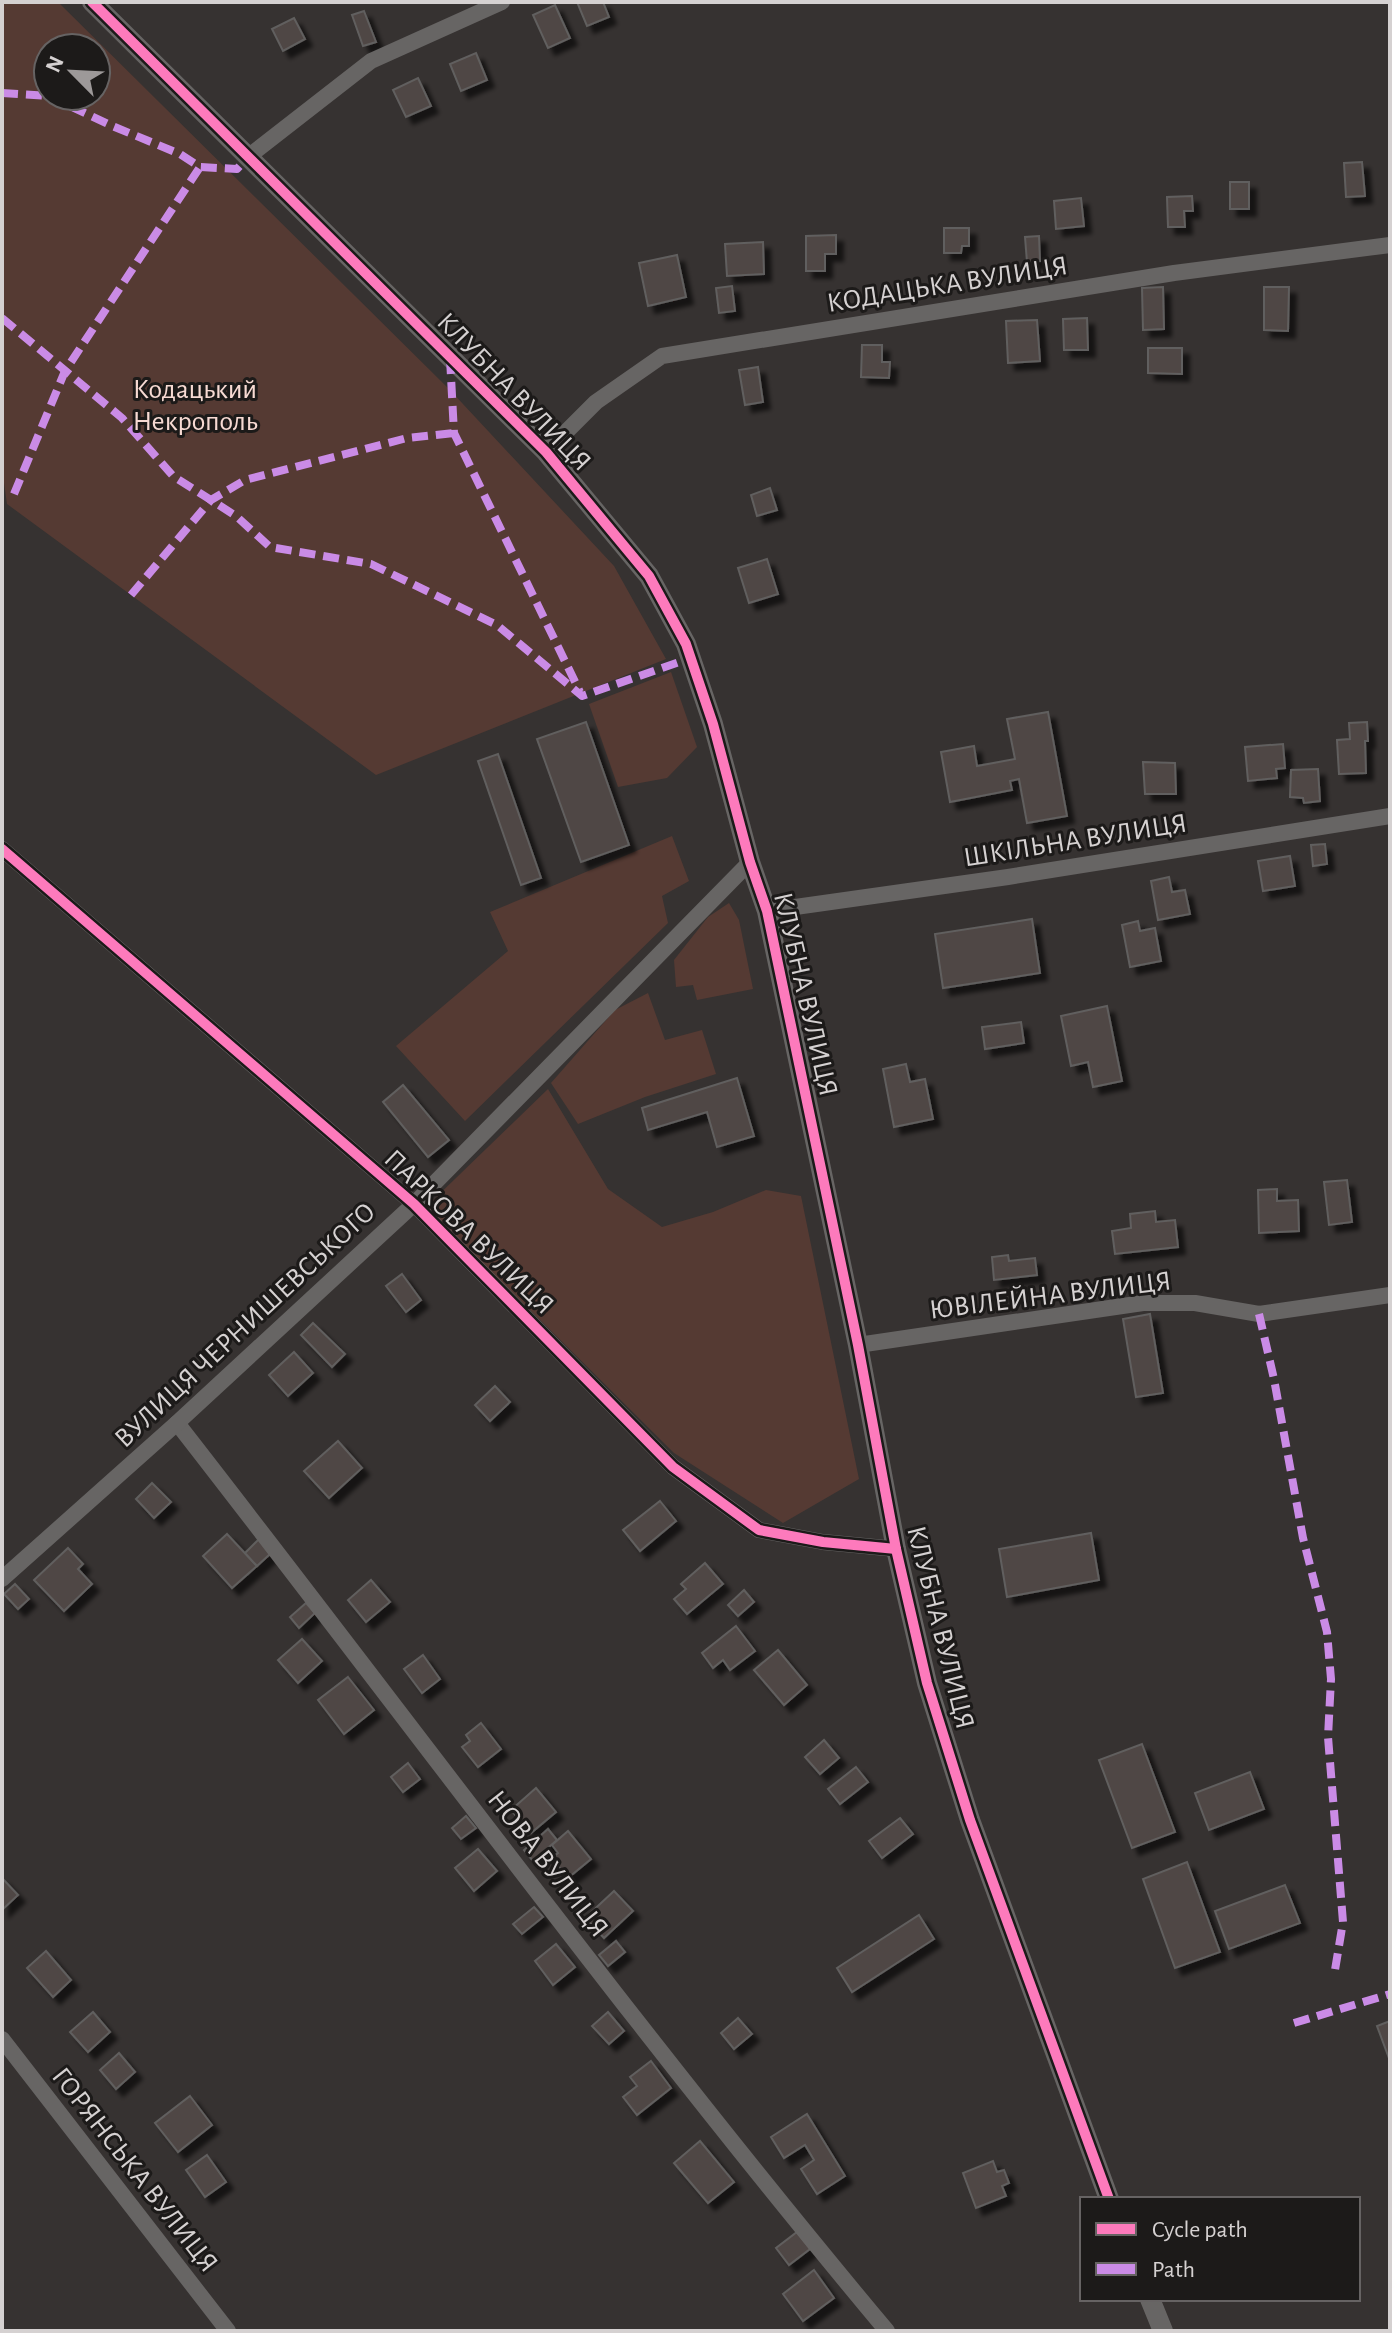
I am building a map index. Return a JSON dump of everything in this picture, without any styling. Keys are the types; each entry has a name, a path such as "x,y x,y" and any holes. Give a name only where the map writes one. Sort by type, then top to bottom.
{"street":[{"name":"КЛУБНА ВУЛИЦЯ","path":"92,2 546,452 649,576 686,644 713,724 750,862 767,911 858,1345 896,1549 927,1683 970,1820 1108,2197"},
{"path":"249,156 371,61 502,2"},
{"name":"КОДАЦЬКА ВУЛИЦЯ","path":"546,452 596,402 662,356 1159,276 1390,245"},
{"name":"ШКІЛЬНА ВУЛИЦЯ","path":"767,911 1008,877 1390,816"},
{"name":"ПАРКОВА ВУЛИЦЯ","path":"2,849 414,1204 673,1467 759,1530 823,1542 896,1549"},
{"name":"ВУЛИЦЯ ЧЕРНИШЕВСЬКОГО","path":"2,1579 177,1423 414,1204 750,862"},
{"name":"ЮВІЛЕЙНА ВУЛИЦЯ","path":"858,1345 1143,1303 1195,1303 1259,1314 1390,1295"},
{"name":"НОВА ВУЛИЦЯ","path":"177,1423 536,1890 819,2250 887,2331"},
{"name":"ГОРЯНСЬКА ВУЛИЦЯ","path":"2,2039 228,2331"},
{"path":"1151,2301 1163,2331"}],"green space":[{"name":"Кодацький Некрополь","path":"2,2 58,2 88,32 32,32 32,112 112,112 112,55 449,389 614,566 666,659 376,775 7,504 2,469"},
{"path":"671,672 697,747 667,778 618,787 589,704"},
{"path":"672,836 689,881 662,896 668,923 465,1121 396,1046 508,951 490,912"},
{"path":"729,903 739,920 753,989 697,1000 693,985 676,987 674,960 708,917"},
{"path":"648,993 665,1040 702,1030 716,1074 645,1097 578,1124 551,1083 615,1010"},
{"path":"548,1089 608,1189 662,1227 713,1212 766,1190 801,1196 859,1479 783,1523 674,1453 426,1207"}],"building":[{"path":"577,2 603,2 609,17 587,26"},
{"path":"555,5 570,38 548,48 533,15"},
{"path":"364,11 376,42 363,46 352,15"},
{"path":"294,18 305,39 283,51 272,29"},
{"path":"476,53 487,80 461,91 450,64"},
{"path":"418,78 431,106 406,117 393,90"},
{"path":"1362,162 1365,196 1346,197 1344,163"},
{"path":"1230,182 1249,182 1249,209 1230,209"},
{"path":"1192,196 1193,211 1184,211 1185,227 1168,227 1167,197"},
{"path":"1081,198 1084,226 1056,229 1054,201"},
{"path":"944,228 969,228 969,246 962,246 961,253 944,253"},
{"path":"836,235 836,254 825,254 825,271 806,271 806,236"},
{"path":"1039,236 1040,261 1027,262 1025,237"},
{"path":"763,242 764,274 727,276 725,244"},
{"path":"677,255 686,297 648,306 639,263"},
{"path":"732,286 735,311 719,313 716,288"},
{"path":"1163,287 1164,329 1143,330 1142,288"},
{"path":"1264,287 1289,287 1288,331 1264,330"},
{"path":"1087,318 1088,350 1064,350 1063,319"},
{"path":"1037,320 1040,361 1008,363 1006,321"},
{"path":"862,345 882,345 882,362 890,362 889,378 861,377"},
{"path":"1148,348 1182,348 1182,374 1148,373"},
{"path":"758,367 763,402 745,405 739,370"},
{"path":"770,488 777,510 757,516 751,495"},
{"path":"767,559 778,594 749,603 738,568"},
{"path":"1048,712 1067,816 1027,823 1019,779 1010,781 1012,790 950,802 941,752 974,746 977,766 1015,759 1007,719"},
{"path":"586,722 629,845 581,862 537,739"},
{"path":"1367,722 1366,773 1339,774 1337,740 1350,739 1349,723"},
{"path":"1283,744 1285,768 1276,769 1277,778 1248,781 1245,747"},
{"path":"498,754 541,878 521,885 478,761"},
{"path":"1143,762 1175,763 1176,794 1145,794"},
{"path":"1318,769 1320,801 1304,803 1303,798 1290,797 1291,770"},
{"path":"1325,844 1327,864 1313,866 1311,845"},
{"path":"1290,856 1295,886 1263,891 1258,861"},
{"path":"1169,877 1172,892 1185,890 1190,914 1158,920 1151,881"},
{"path":"1032,919 1040,973 943,988 935,934"},
{"path":"1138,921 1140,931 1155,928 1161,961 1130,967 1122,925"},
{"path":"1107,1006 1122,1081 1093,1087 1088,1062 1071,1066 1061,1016"},
{"path":"1021,1022 1024,1043 985,1049 982,1027"},
{"path":"906,1064 910,1082 925,1079 933,1119 894,1127 883,1069"},
{"path":"737,1078 754,1136 717,1147 707,1112 648,1130 642,1108"},
{"path":"403,1085 449,1140 428,1157 383,1102"},
{"path":"1347,1180 1352,1222 1329,1225 1324,1182"},
{"path":"1277,1189 1277,1201 1298,1200 1299,1231 1259,1233 1258,1190"},
{"path":"1155,1211 1156,1222 1175,1220 1178,1247 1115,1254 1112,1231 1131,1228 1130,1214"},
{"path":"1008,1255 1009,1261 1035,1258 1037,1275 994,1280 992,1257"},
{"path":"402,1274 421,1300 406,1312 386,1286"},
{"path":"1150,1314 1163,1393 1136,1397 1123,1319"},
{"path":"313,1323 345,1354 332,1367 301,1335"},
{"path":"294,1352 313,1373 288,1396 269,1375"},
{"path":"495,1386 510,1402 490,1421 475,1405"},
{"path":"338,1441 362,1468 329,1498 304,1471"},
{"path":"152,1483 171,1502 154,1518 136,1499"},
{"path":"660,1501 676,1521 640,1551 623,1530"},
{"path":"1091,1533 1099,1580 1007,1597 999,1549"},
{"path":"227,1534 257,1566 232,1588 203,1556"},
{"path":"259,1539 270,1554 257,1566 245,1553"},
{"path":"68,1548 83,1564 78,1569 92,1584 64,1611 34,1580"},
{"path":"705,1563 723,1584 687,1614 674,1599 686,1589 681,1584"},
{"path":"371,1580 390,1602 366,1622 348,1600"},
{"path":"15,1584 29,1599 18,1609 4,1594"},
{"path":"744,1590 754,1602 738,1616 728,1605"},
{"path":"306,1603 315,1613 299,1628 290,1617"},
{"path":"736,1626 755,1651 730,1670 723,1660 713,1668 702,1653"},
{"path":"302,1639 322,1661 298,1683 278,1660"},
{"path":"778,1650 807,1685 784,1705 754,1670"},
{"path":"423,1655 440,1679 422,1693 404,1669"},
{"path":"348,1677 374,1710 344,1734 318,1700"},
{"path":"481,1723 501,1749 478,1767 462,1747 470,1741 466,1735"},
{"path":"824,1740 839,1758 820,1774 805,1757"},
{"path":"1142,1744 1175,1832 1132,1848 1099,1760"},
{"path":"408,1763 420,1779 403,1792 391,1777"},
{"path":"856,1767 868,1782 840,1804 828,1789"},
{"path":"1250,1772 1264,1809 1209,1830 1195,1793"},
{"path":"536,1788 556,1812 531,1833 511,1810"},
{"path":"466,1816 476,1828 461,1839 452,1828"},
{"path":"900,1818 913,1834 882,1858 869,1841"},
{"path":"548,1829 557,1840 533,1861 524,1850"},
{"path":"568,1831 591,1859 568,1878 552,1858 558,1853 552,1845"},
{"path":"478,1849 497,1871 474,1891 455,1868"},
{"path":"1187,1862 1220,1952 1175,1968 1143,1879"},
{"path":"2,1878 18,1895 2,1910"},
{"path":"1285,1885 1300,1923 1229,1949 1215,1911"},
{"path":"614,1891 633,1911 604,1938 585,1918"},
{"path":"534,1907 543,1917 522,1934 513,1924"},
{"path":"919,1915 934,1939 852,1992 837,1968"},
{"path":"616,1941 625,1952 608,1966 599,1955"},
{"path":"556,1944 575,1967 553,1985 535,1961"},
{"path":"46,1951 71,1980 53,1997 27,1968"},
{"path":"93,2012 110,2032 88,2052 70,2032"},
{"path":"608,2012 624,2031 609,2044 592,2026"},
{"path":"738,2018 752,2034 734,2049 721,2033"},
{"path":"1390,2021 1390,2061 1377,2026"},
{"path":"119,2053 135,2072 116,2089 100,2070"},
{"path":"651,2061 671,2088 637,2115 623,2097 637,2086 630,2077"},
{"path":"190,2096 212,2125 178,2152 155,2123"},
{"path":"807,2114 845,2176 817,2194 801,2169 814,2160 805,2145 784,2158 771,2137"},
{"path":"700,2141 734,2182 708,2203 674,2163"},
{"path":"207,2155 226,2182 205,2197 186,2170"},
{"path":"993,2161 997,2172 1004,2170 1009,2183 1002,2186 1006,2196 976,2208 963,2173"},
{"path":"797,2232 810,2249 789,2265 776,2248"},
{"path":"814,2270 834,2298 803,2321 783,2294"}],"marked path":[{"path":"2,93 32,95"},
{"path":"83,112 180,154 200,167 237,169 249,156"},
{"path":"14,494 65,371 200,167"},
{"path":"2,318 122,418 173,476 236,516 270,547 371,564 497,625 582,696 691,658"},
{"path":"450,358 454,433 580,692"},
{"path":"131,595 211,500 245,480 407,438 454,433"},
{"path":"1259,1314 1303,1538 1327,1632 1331,1679 1328,1737 1343,1922 1335,1970"},
{"path":"1294,2023 1390,1994"}],"cycle path":[{"path":"92,2 546,452 649,576 686,644 713,724 750,862 767,911 858,1345 896,1549 927,1683 970,1820 1108,2197"},
{"path":"2,849 414,1204 673,1467 759,1530 823,1542 896,1549"}]}
